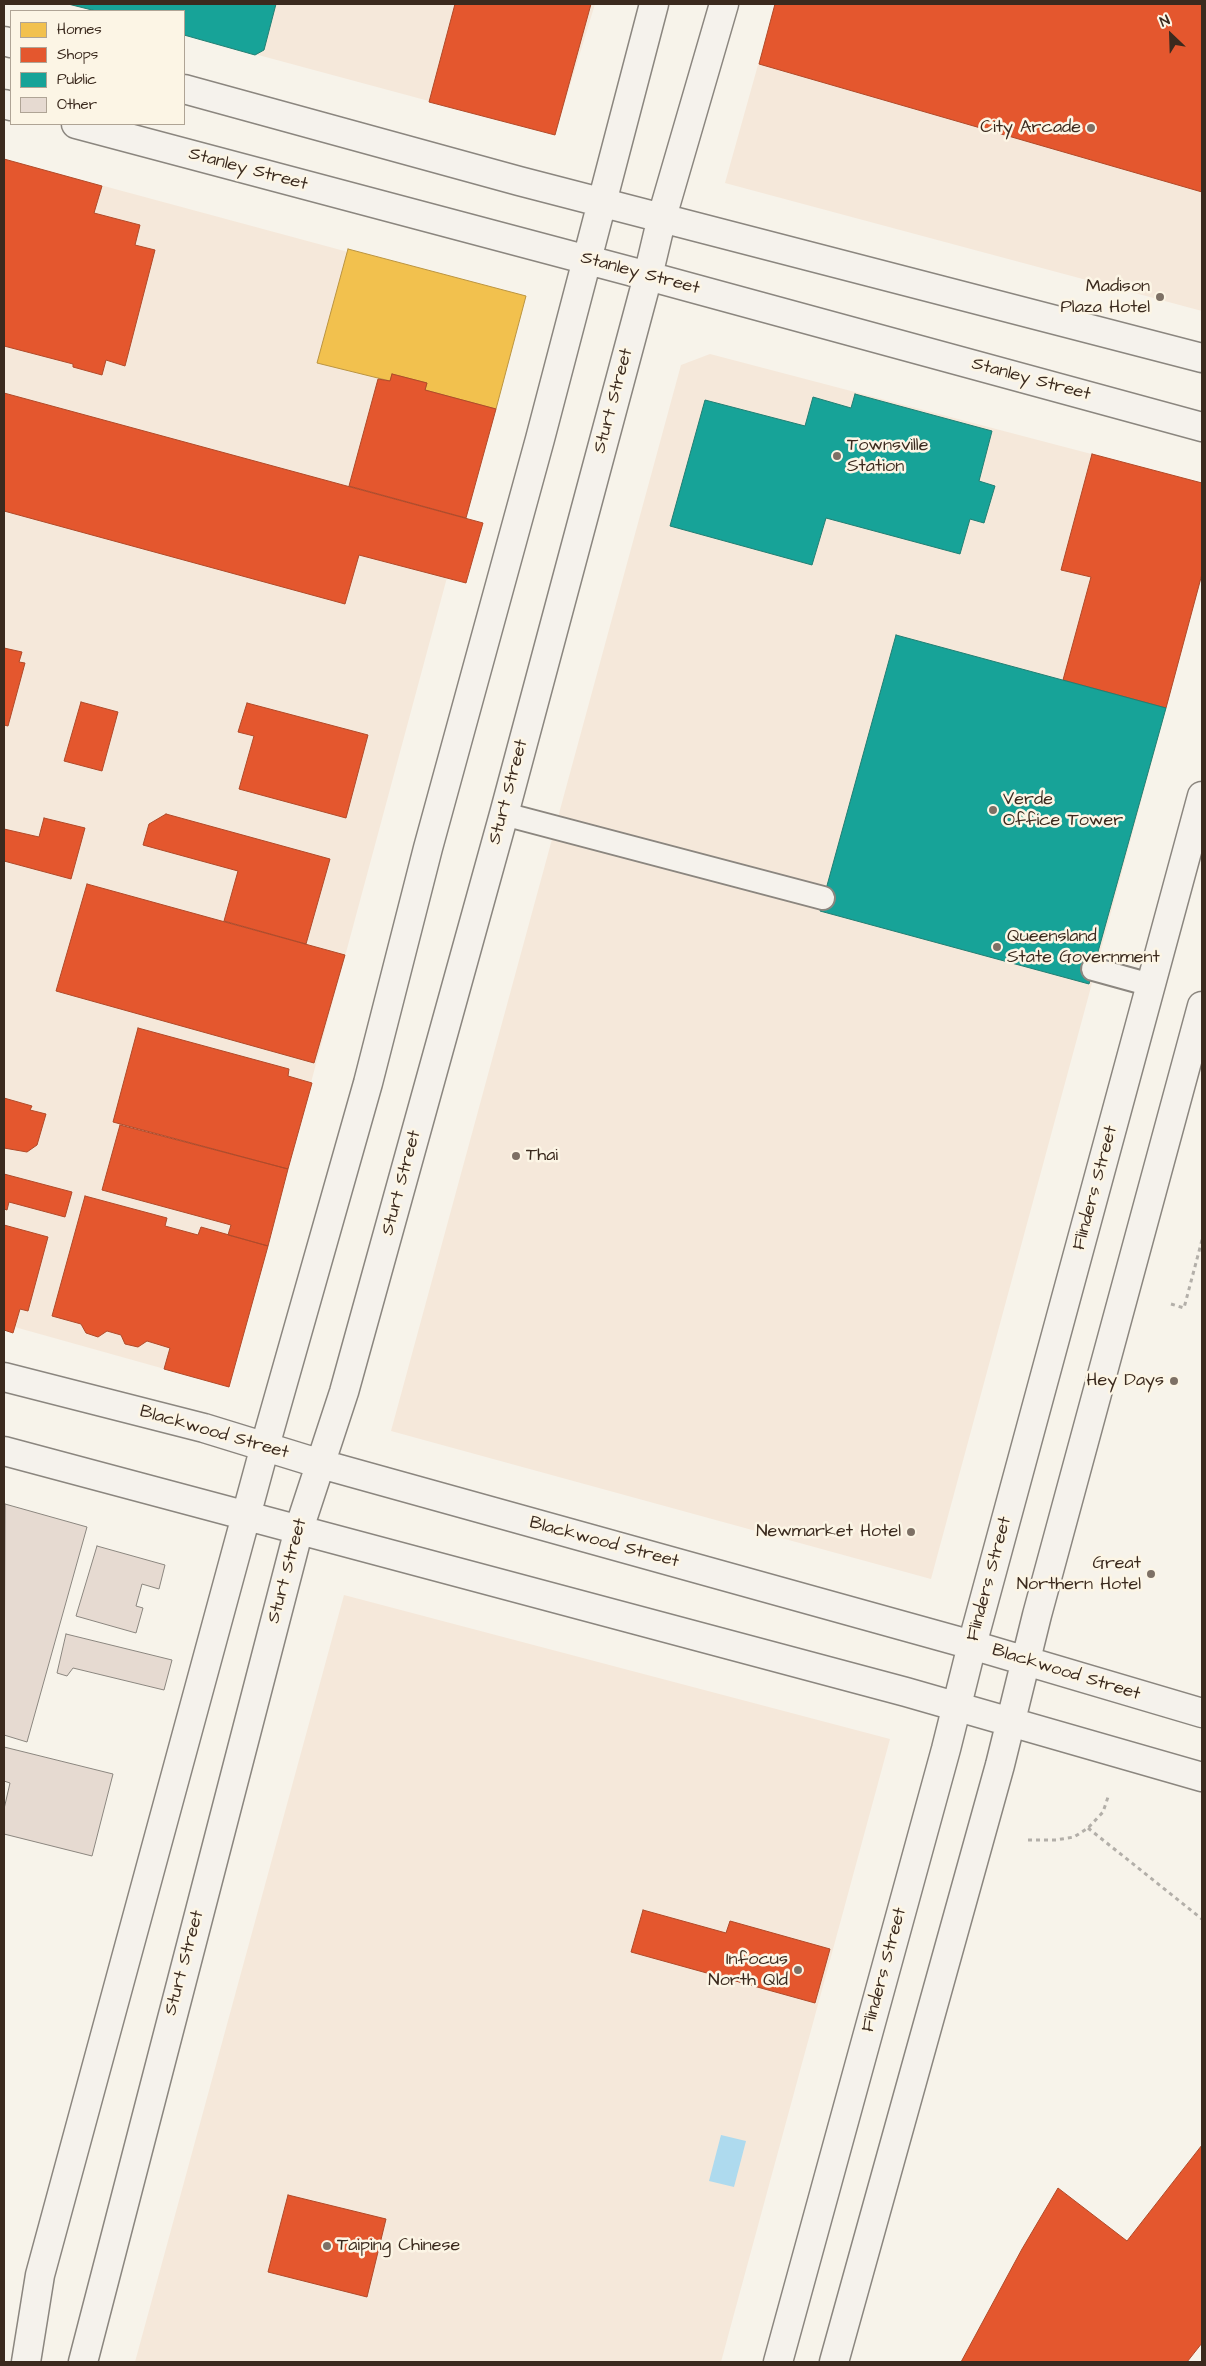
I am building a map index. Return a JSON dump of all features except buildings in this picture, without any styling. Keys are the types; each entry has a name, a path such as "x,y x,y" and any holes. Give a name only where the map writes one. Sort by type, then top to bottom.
{"main road":[{"path":"26,2362 43,2266 265,1446 368,1083 428,848 540,439 654,4"},
{"name":"Sturt Street","path":"83,2362 299,1529 344,1392 504,814 648,276 662,217 724,4"},
{"path":"185,90 601,202 1202,358"},
{"name":"Stanley Street","path":"80,125 586,259 1202,427"},
{"name":"Flinders Street","path":"778,2362 958,1706 972,1645 1202,796"},
{"path":"834,2362 1011,1722 1025,1661 1202,1006"},
{"name":"Blackwood Street","path":"4,1378 194,1425 321,1464 972,1645 1202,1713"},
{"path":"4,1451 958,1706 1202,1777"}],"lane":[{"path":"504,814 823,898"},
{"path":"1093,969 1151,985"}],"path":[{"path":"1171,1304 1184,1308 1202,1240"},
{"path":"1028,1840 1056,1840 1074,1837 1088,1828 1103,1812 1109,1794"},
{"path":"1088,1828 1202,1920"}],"shaded area":[{"path":"68,4 595,4 555,135 185,35 185,10 92,10"},
{"path":"775,4 1202,4 1202,311 725,183"},
{"path":"4,159 522,299 229,1387 4,1324"},
{"path":"710,354 1202,483 1202,576 931,1579 391,1431 681,365"},
{"path":"344,1595 890,1739 721,2362 135,2362"}],"water":[{"path":"721,2135 746,2141 734,2187 709,2181"}],"place":[{"name":"City Arcade","path":"1091,128"},
{"name":"Madison Plaza Hotel","path":"1160,297"},
{"name":"Townsville Station","path":"837,456"},
{"name":"Verde Office Tower","path":"993,810"},
{"name":"Queensland State Government","path":"997,947"},
{"name":"Thai","path":"516,1156"},
{"name":"Hey Days","path":"1174,1381"},
{"name":"Newmarket Hotel","path":"911,1532"},
{"name":"Great Northern Hotel","path":"1151,1574"},
{"name":"Infocus North Qld","path":"798,1970"},
{"name":"Taiping Chinese","path":"327,2246"}]}
